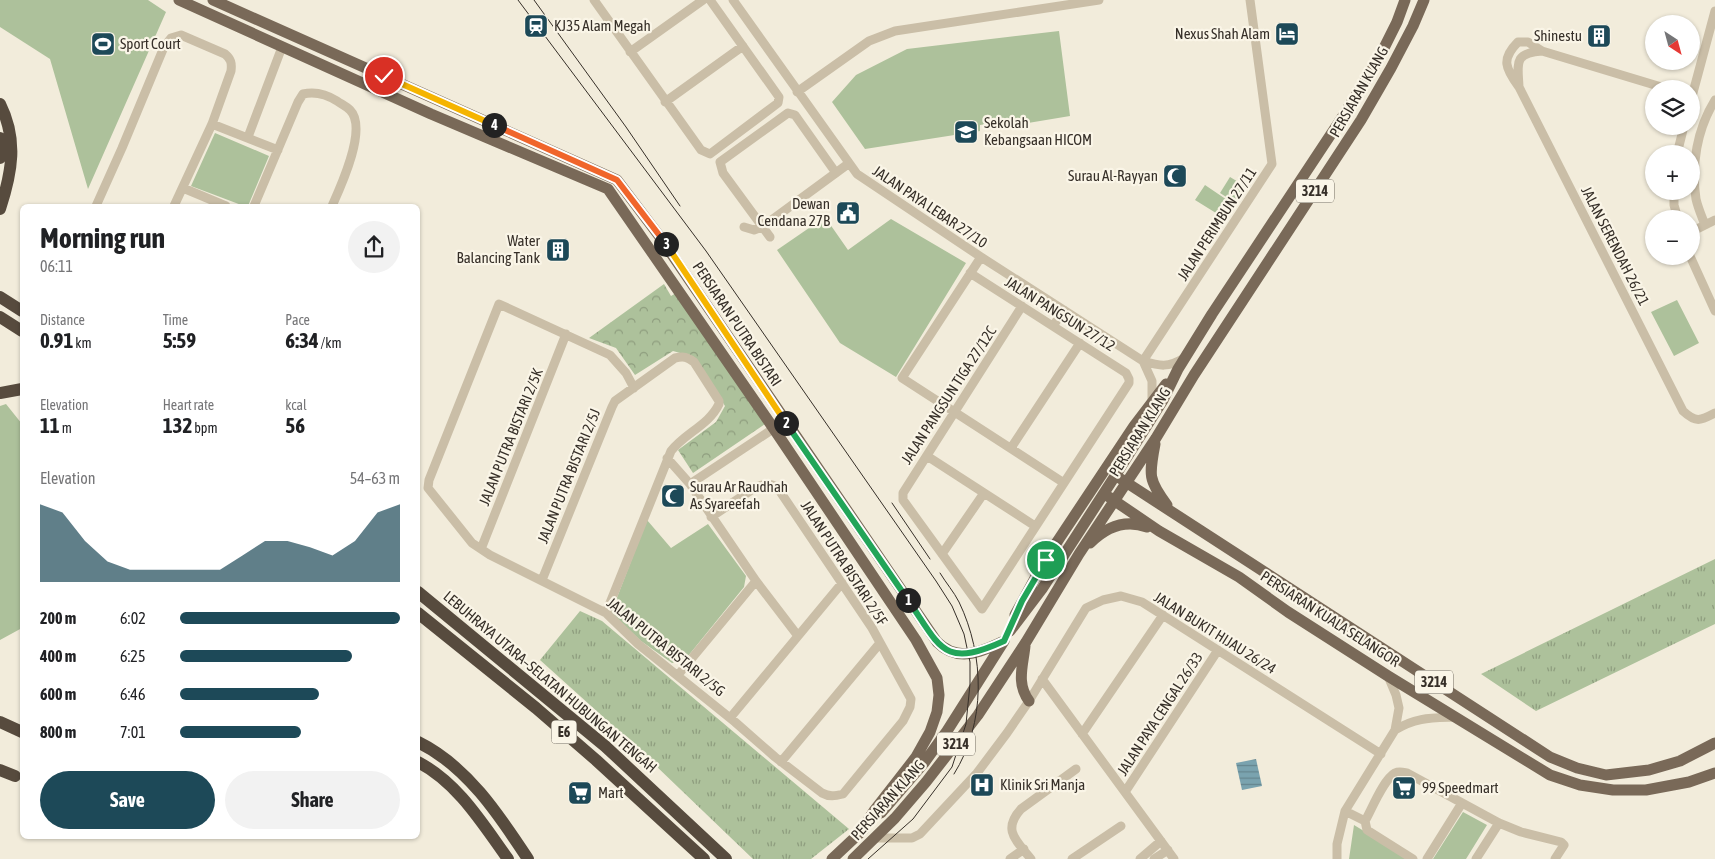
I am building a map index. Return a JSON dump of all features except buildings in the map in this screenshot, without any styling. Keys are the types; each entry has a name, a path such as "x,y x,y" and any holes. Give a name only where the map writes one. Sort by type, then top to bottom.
{"highway":[{"path":"0,104 8,125 12,149 9,181 0,209"},
{"path":"0,138 0,158"},
{"path":"0,297 20,310"},
{"path":"0,317 20,330"},
{"path":"0,393 20,389"},
{"name":"LEBUHRAYA UTARA–SELATAN HUBUNGAN TENGAH","path":"420,594 605,746 726,859"},
{"name":"LEBUHRAYA UTARA–SELATAN HUBUNGAN TENGAH","path":"420,615 536,708 704,859"},
{"path":"0,722 20,731"},
{"path":"420,743 446,761 470,782 493,809 528,859"},
{"path":"420,763 460,795 508,859"},
{"path":"0,770 16,776"}],"main road":[{"name":"PERSIARAN PUTRA BISTARI","path":"179,0 431,114 608,188 774,429 916,640 938,678 940,695 937,712 930,732 916,758 874,811 859,834"},
{"name":"PERSIARAN PUTRA BISTARI","path":"212,0 617,180 660,237 937,642 946,650 964,654 974,653 1007,636"},
{"name":"PERSIARAN KLANG","path":"1007,636 1022,601 1046,560 1152,401 1178,369 1357,94 1378,60 1397,22 1405,0"},
{"name":"PERSIARAN KLANG","path":"853,859 876,838 914,797 978,715 1026,642 1079,554 1156,438 1230,318 1361,120 1413,26 1424,0"},
{"name":"PERSIARAN KLANG","path":"832,859 891,802 924,763 947,731 1007,636 1042,589 1115,476 1163,400 1178,369"},
{"path":"1156,438 1151,463 1151,478 1155,490 1172,511"},
{"name":"PERSIARAN KUALA SELANGOR","path":"1115,476 1172,511 1550,757 1577,768 1606,774 1649,770 1680,761 1715,743"},
{"name":"PERSIARAN KUALA SELANGOR","path":"1104,493 1158,531 1239,576 1288,612 1388,676 1550,775 1580,785 1614,790 1646,790 1689,782 1715,773"},
{"path":"1079,554 1097,537 1109,529 1121,525 1136,523 1158,531"},
{"path":"1026,642 1020,678 1023,690 1029,700"}],"street":[{"path":"594,0 701,150 710,154 778,103 779,97 710,0"},
{"path":"630,52 703,0"},
{"name":"JALAN PAYA LEBAR 27/10","path":"734,0 797,92 857,174 981,257 1143,361 1163,366 1176,363 1185,358"},
{"path":"797,92 869,41 895,30 1099,0"},
{"name":"JALAN PERIMBUN 27/11","path":"1143,361 1272,164 1250,0"},
{"path":"1697,80 1715,11"},
{"path":"97,204 164,47 171,38 181,35 231,58 232,71 212,124 175,204"},
{"path":"1519,88 1506,66 1508,52 1518,42 1528,42 1542,52 1645,82"},
{"path":"665,102 743,46"},
{"path":"248,137 282,47"},
{"name":"JALAN SERENDAH 26/21","path":"1542,52 1530,52 1521,58 1518,63 1519,88 1683,411 1692,419 1701,420 1715,413"},
{"path":"255,204 298,102 303,94 318,92 330,97 350,110 356,128 351,159 333,204"},
{"path":"1705,225 1696,201 1696,153 1699,132 1715,100"},
{"path":"770,237 723,173 720,162 788,113 795,115 836,173"},
{"path":"212,124 278,150"},
{"path":"744,228 754,230 762,227 848,164"},
{"path":"183,188 221,204"},
{"path":"1700,228 1715,220"},
{"path":"981,257 902,378 1064,483 982,609 942,554 984,493"},
{"path":"1694,265 1715,311"},
{"name":"JALAN PANGSUN 27/12","path":"970,273 1126,373 1129,378 1129,383 1064,483"},
{"name":"JALAN PUTRA BISTARI 2/5G","path":"566,334 499,304 429,480 428,488 472,543 490,555 606,613 638,644 678,675 781,762"},
{"name":"JALAN PANGSUN TIGA 27/12C","path":"942,554 903,500 903,493 1022,306"},
{"path":"1053,326 1064,310"},
{"path":"566,334 610,355 626,373 634,388"},
{"name":"JALAN PUTRA BISTARI 2/5K","path":"481,549 566,334"},
{"path":"1010,448 1080,343"},
{"name":"JALAN PUTRA BISTARI 2/5J","path":"542,580 612,406 675,358 683,356 694,362 720,404 714,415 676,444 667,458"},
{"path":"1143,361 1152,381 1152,401"},
{"path":"690,484 785,420"},
{"path":"927,456 1035,526"},
{"path":"606,613 667,458 690,484 756,581 798,636"},
{"name":"JALAN PUTRA BISTARI 2/5F","path":"711,517 756,487 763,484 770,484 776,487 842,583 880,643 911,699 910,707 903,721 842,794 827,796 781,762"},
{"path":"678,675 756,581"},
{"path":"730,718 842,583"},
{"name":"JALAN BUKIT HIJAU 26/24","path":"876,838 912,838 920,834 977,773 1029,700 1086,608 1103,600 1121,596 1142,602 1380,754"},
{"path":"1082,734 1163,615"},
{"path":"781,762 880,643"},
{"name":"JALAN PAYA CENGAL 26/33","path":"1125,792 1218,650"},
{"path":"1388,676 1399,708 1396,730"},
{"path":"1042,679 1174,859"},
{"path":"1337,859 1337,844 1345,811 1396,730 1406,723 1420,718 1456,717"},
{"path":"1031,859 1012,834 1011,825 1014,817 1021,808 1076,769"},
{"path":"1413,859 1367,830 1365,821 1387,780 1393,774 1399,772 1407,773 1499,823 1522,832 1561,842 1564,845 1563,849 1555,859"},
{"path":"1427,859 1462,803"},
{"path":"1345,811 1365,821"},
{"path":"1476,859 1499,823"},
{"path":"1072,859 1121,826"},
{"path":"1140,859 1161,842"},
{"path":"1010,859 1024,849"},
{"path":"1154,859 1168,850"}],"green space":[{"path":"0,0 148,0 166,12 88,189 50,59 0,27"},
{"path":"1059,31 1070,116 993,129 992,123 980,125 980,131 865,149 832,102 856,75 907,49"},
{"path":"215,133 269,156 249,204 239,204 191,186"},
{"path":"1230,177 1245,186 1234,202 1220,193"},
{"path":"1205,185 1233,204 1224,218 1195,200"},
{"path":"825,217 848,250 891,219 966,263 896,377 840,343 777,250"},
{"path":"664,284 671,296 676,293 765,424 693,473 678,450 716,422 725,406 694,357 673,351 635,375 616,348 589,338"},
{"path":"1677,300 1699,343 1674,356 1651,312"},
{"path":"6,404 20,422 20,629 0,640 0,406"},
{"path":"647,520 671,548 708,524 746,576 744,587 684,661 672,663 641,641 611,613"},
{"path":"1715,559 1715,624 1536,711 1481,674"},
{"path":"580,611 602,621 849,829 811,859 753,859 630,741 540,660"},
{"path":"1463,812 1487,825 1466,859 1433,859"},
{"path":"1354,825 1410,859 1349,859"}],"water":[{"path":"1256,759 1262,786 1242,790 1236,763"}],"tram line":[{"path":"518,0 706,251 936,581 952,606 964,634 970,662 970,684 966,724 952,767 913,819 868,859"},
{"path":"534,0 626,127 680,206"},
{"path":"892,503 930,559"},
{"path":"940,573 957,598 968,623 974,644 977,667 978,689 972,733 954,774"}],"place":[{"name":"KJ35 Alam Megah","path":"536,26"},
{"name":"Nexus Shah Alam","path":"1287,34"},
{"name":"Shinestu","path":"1599,36"},
{"name":"Sport Court","path":"103,44"},
{"name":"Sekolah Kebangsaan HICOM","path":"966,132"},
{"name":"Surau Al-Rayyan","path":"1175,176"},
{"name":"Dewan Cendana 27B","path":"848,213"},
{"name":"Water Balancing Tank","path":"558,250"},
{"name":"Surau Ar Raudhah As Syareefah","path":"673,496"},
{"name":"Klinik Sri Manja","path":"982,785"},
{"name":"99 Speedmart","path":"1404,788"},
{"name":"Mart","path":"580,793"}],"route":[{"path":"384,76 617,180 660,237 937,642 946,650 964,654 974,653 1004,641 1027,591 1046,560"}]}
